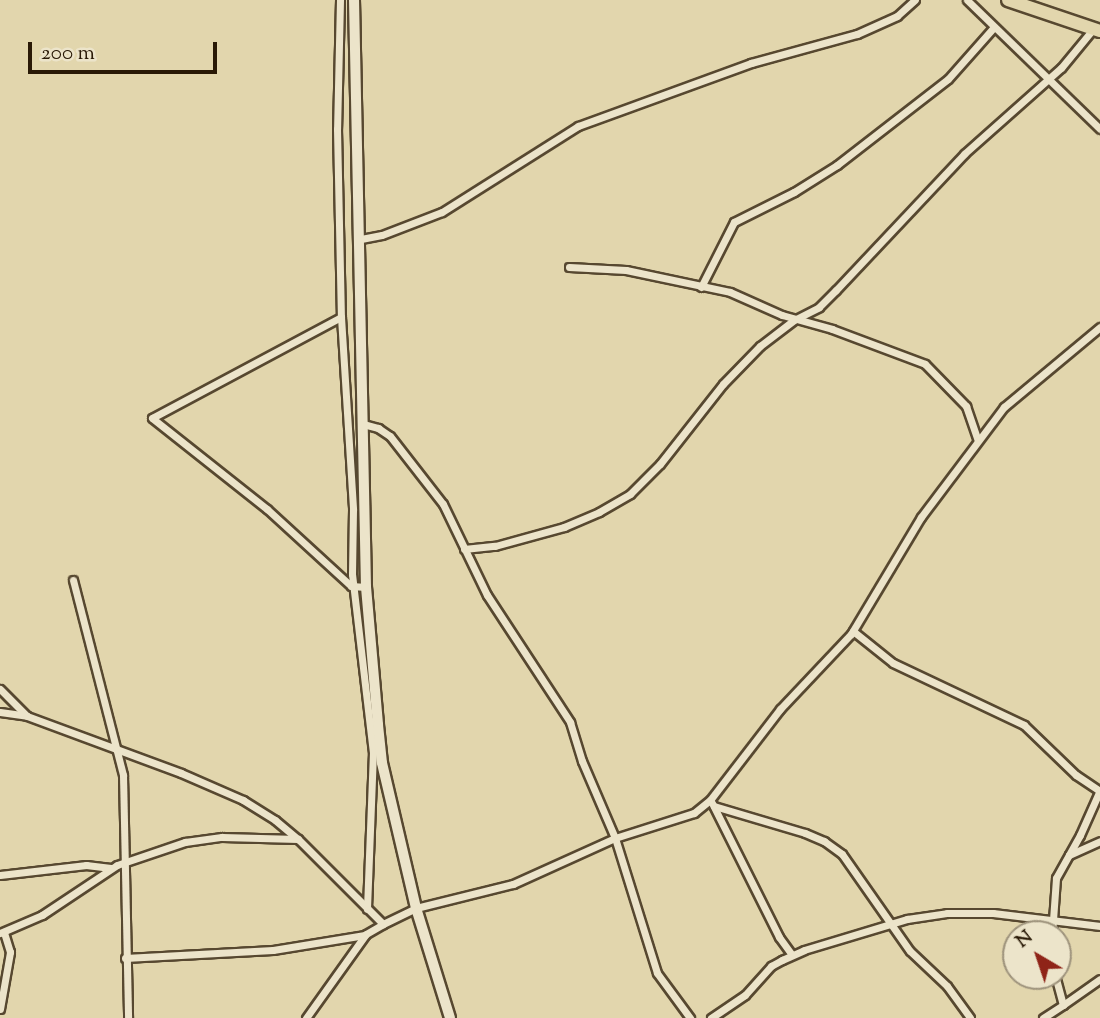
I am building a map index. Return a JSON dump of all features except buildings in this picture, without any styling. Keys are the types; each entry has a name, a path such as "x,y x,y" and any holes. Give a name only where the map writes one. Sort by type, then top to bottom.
{"main road":[{"path":"1008,0 1097,29"}],"street":[{"path":"340,0 337,129 341,317 353,510 354,587 372,735 367,909"},
{"path":"354,0 366,587 382,762 416,908 450,1018"},
{"path":"360,239 382,235 442,212 578,126 751,63 857,34 897,16 915,0"},
{"path":"967,0 1100,129"},
{"path":"702,287 734,222 794,192 837,165 948,79 994,27"},
{"path":"464,549 495,546 564,527 599,512 630,494 660,464 723,384 760,346 794,320 819,307 964,154 1061,68 1097,29"},
{"path":"569,267 626,270 730,292 794,320 832,330 925,364 966,406 978,440"},
{"path":"341,317 152,418 267,509 354,587 366,587"},
{"path":"125,958 273,950 366,934 416,908 513,884 615,838 681,820 712,803 780,709 853,631 905,542 978,440 1020,390 1100,327"},
{"path":"363,424 378,428 403,451 443,505 487,595 570,722 582,761 615,838 657,973 690,1018"},
{"path":"73,580 94,671 119,750 123,775 128,1018"},
{"path":"853,631 904,669 1024,725 1076,775 1100,790 1080,835 1056,878 1053,920"},
{"path":"0,689 27,716"},
{"path":"0,712 27,716 243,800 298,839 383,924"},
{"path":"712,803 824,841 842,854 910,951 959,1000 970,1018"},
{"path":"712,803 779,937 792,955"},
{"path":"0,1009 10,952 2,932 42,915 111,868 201,838 298,839"},
{"path":"1068,855 1100,841"},
{"path":"0,875 86,865 111,868"},
{"path":"711,1018 745,995 771,966 792,955 907,919 947,913 1009,914 1042,920"},
{"path":"1072,924 1100,926"},
{"path":"306,1018 366,934"},
{"path":"1043,1018 1100,979"},
{"path":"1059,990 1063,1006"}]}
